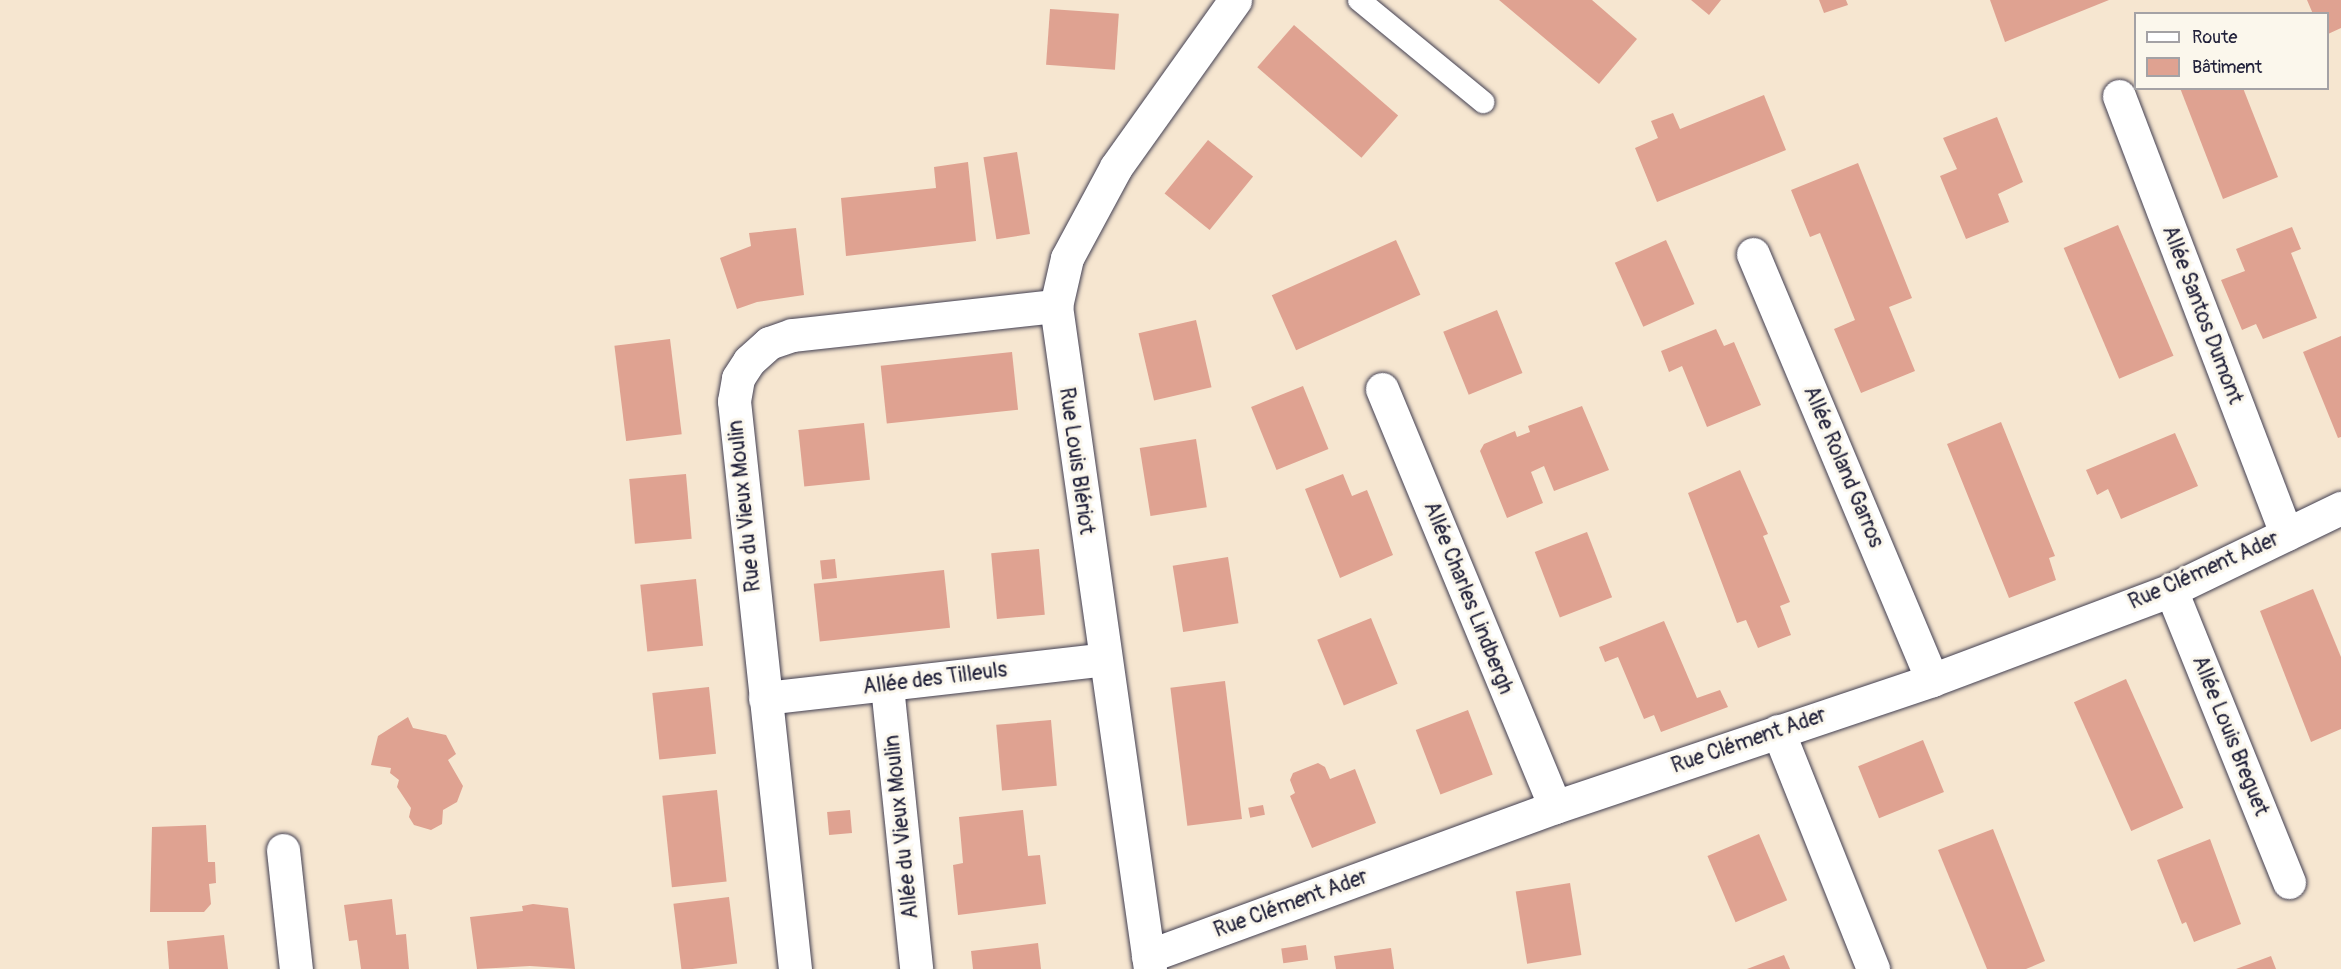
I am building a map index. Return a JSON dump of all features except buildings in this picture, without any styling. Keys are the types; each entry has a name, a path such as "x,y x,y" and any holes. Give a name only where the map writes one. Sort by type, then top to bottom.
{"street":[{"name":"Rue Louis Blériot","path":"1149,963 1056,306 1067,258 1116,167 1235,0"},
{"name":"Allée Santos Dumont","path":"2119,96 2286,534"},
{"name":"Allée Roland Garros","path":"1754,254 1932,680"},
{"name":"Rue du Vieux Moulin","path":"795,969 734,401 738,378 749,361 769,343 792,335 1056,306"},
{"name":"Allée Charles Lindbergh","path":"1382,389 1555,807"},
{"name":"Rue Clément Ader","path":"1149,963 1555,807 1932,680 2171,590 2341,508"},
{"name":"Allée Louis Breguet","path":"2171,590 2289,882"},
{"name":"Allée des Tilleuls","path":"765,698 888,686 1105,659"},
{"name":"Allée du Vieux Moulin","path":"888,686 916,969"},
{"path":"1778,731 1873,969"},
{"path":"283,850 296,969"}],"lane":[{"path":"1359,0 1483,102"}]}
